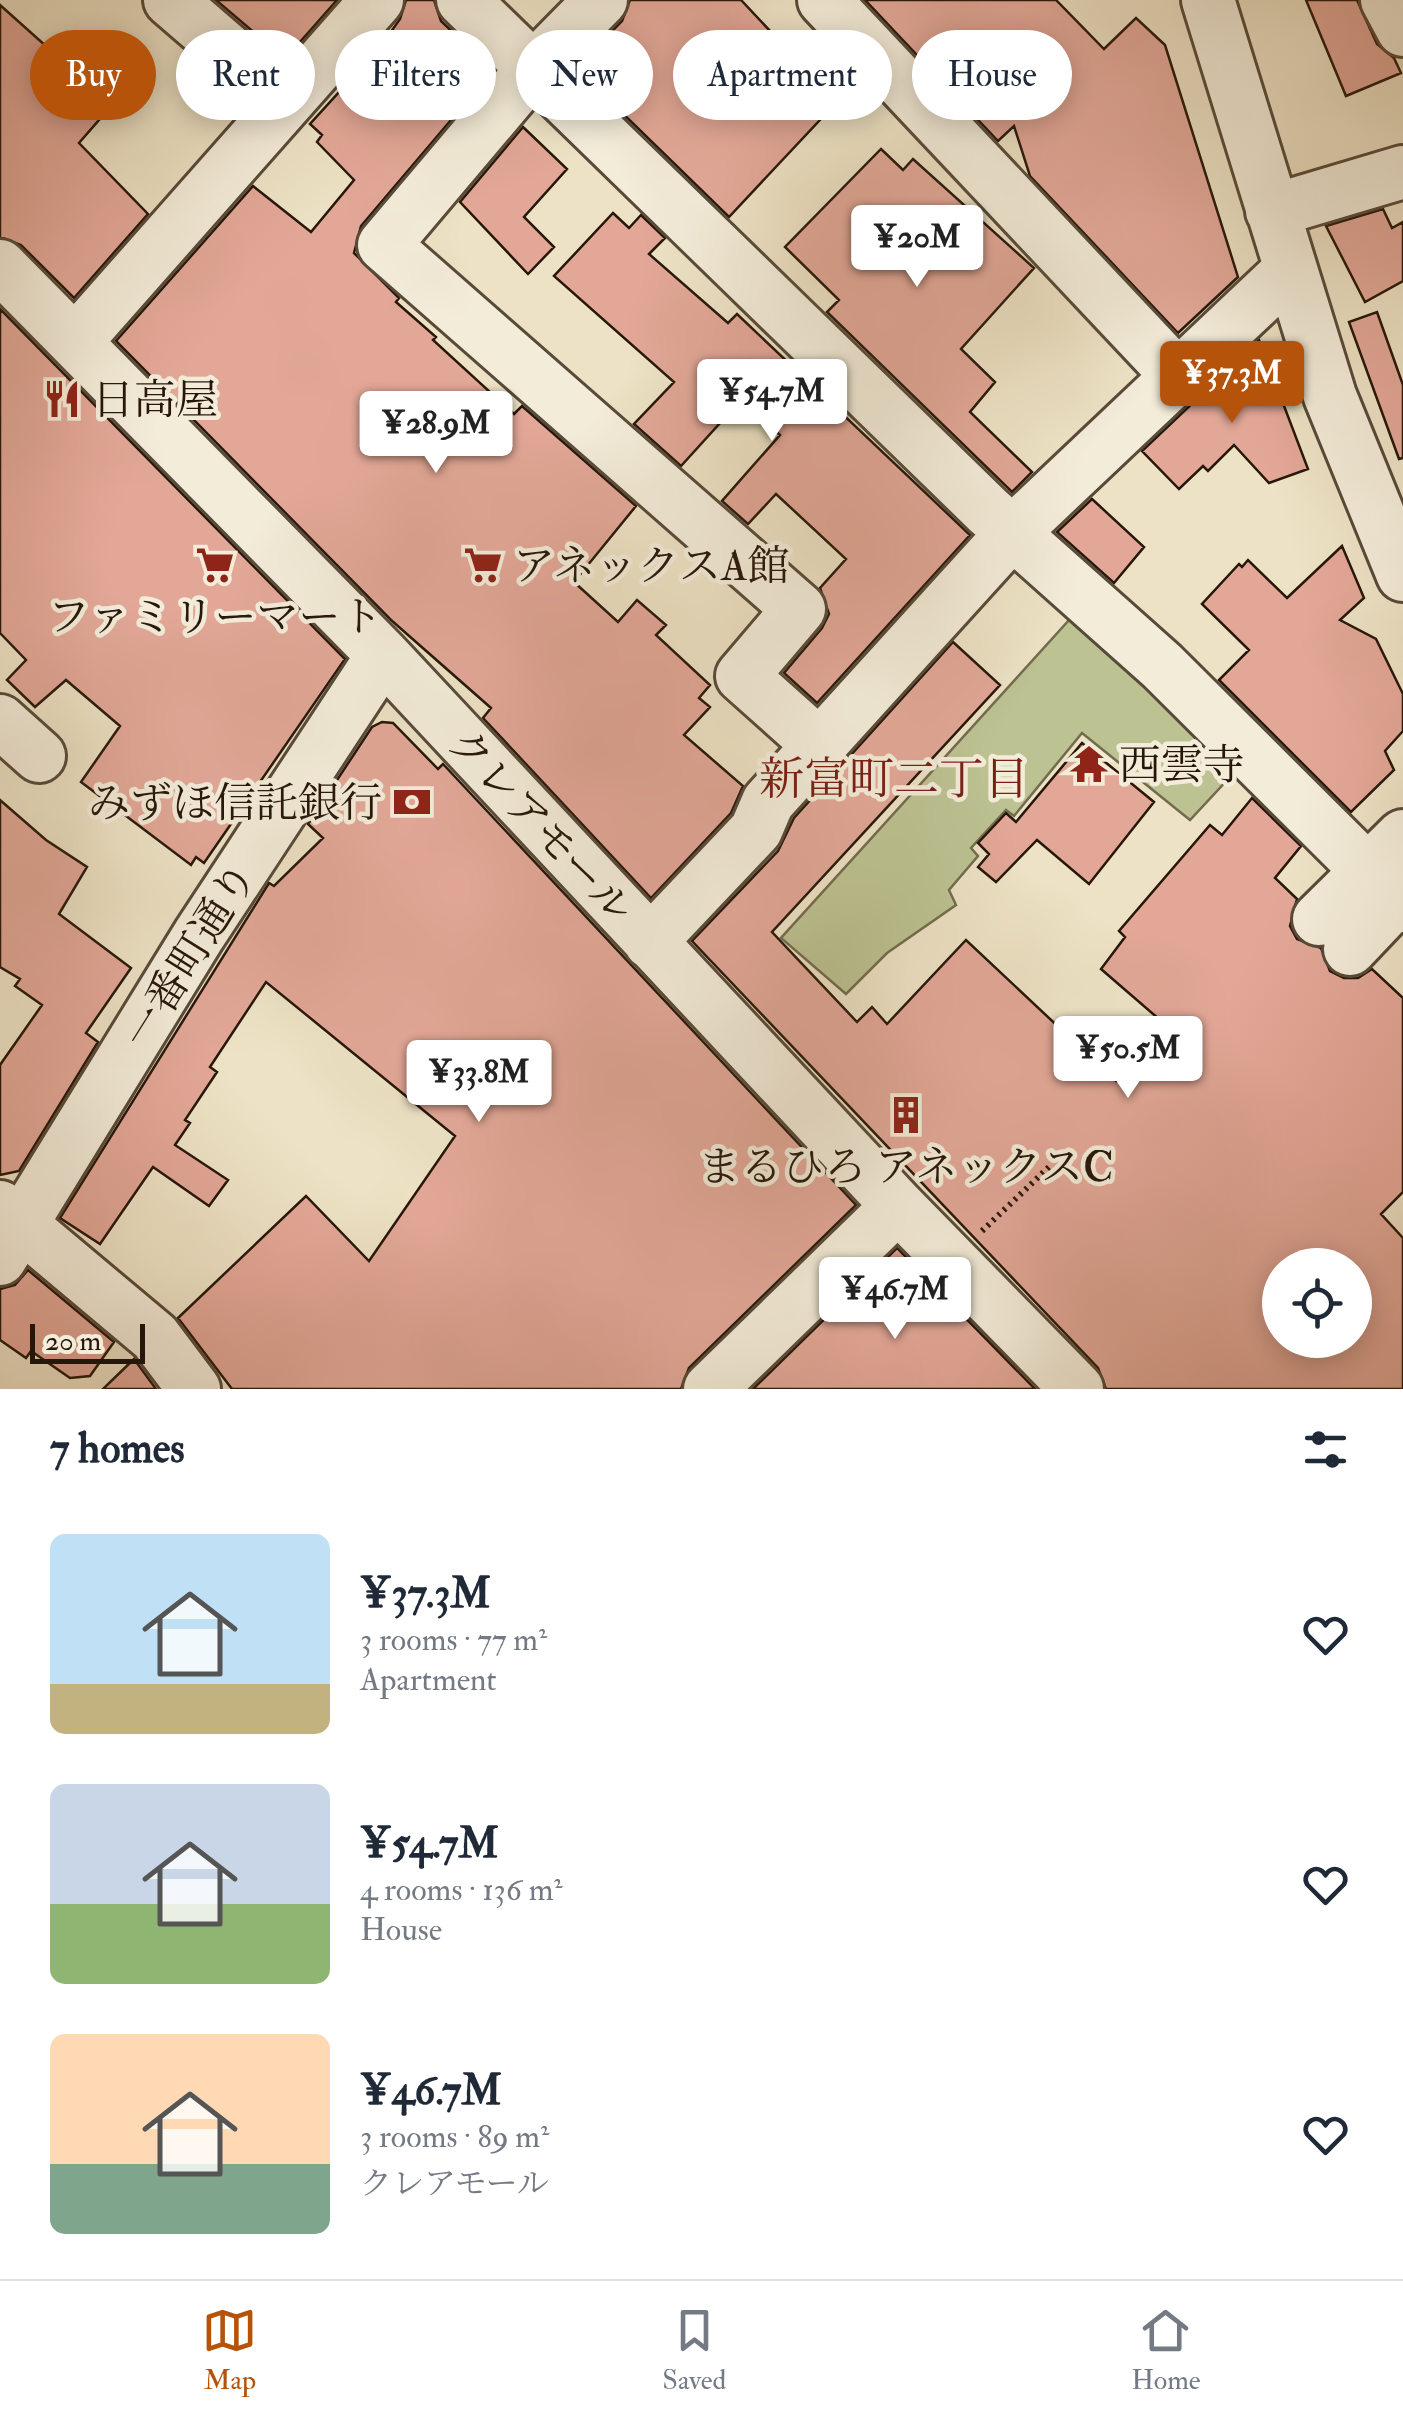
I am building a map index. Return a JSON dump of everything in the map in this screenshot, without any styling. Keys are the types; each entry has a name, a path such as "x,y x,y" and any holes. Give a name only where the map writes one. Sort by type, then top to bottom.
{"street":[{"path":"170,0 204,30"},
{"path":"315,69 377,0"},
{"path":"463,0 516,54"},
{"path":"571,30 601,0"},
{"path":"824,0 1177,375"},
{"path":"1208,0 1330,396 1403,575"},
{"path":"1387,0 1403,30"},
{"path":"516,89 384,245 799,609 742,676 818,744"},
{"path":"75,342 269,120"},
{"path":"584,120 1012,533 1395,881 1335,934"},
{"path":"1272,211 1403,172"},
{"name":"クレアモール","path":"0,266 383,655 898,1206 1076,1389"},
{"path":"650,942 756,830 768,802 818,744 1012,533 1289,271"},
{"name":"一番町通り","path":"7,1230 383,655"},
{"path":"0,721 39,756"},
{"path":"710,1389 898,1206"},
{"path":"7,1230 155,1337 194,1389"}],"path":[{"path":"951,1261 1050,1166"}],"green space":[{"path":"1079,609 1243,763 1190,820 1082,733 1014,816 1006,810 971,848 978,856 949,890 956,905 887,953 846,994 781,938"}],"building":[{"path":"216,0 337,0 311,30 251,30"},
{"path":"406,0 434,0 441,21 450,30 392,30"},
{"path":"630,0 741,0 769,30 673,30 673,120 820,120 729,217 629,120 653,120 653,30 613,30 622,21"},
{"path":"865,0 1056,0 1104,49 1136,18 1165,45 1238,277 1178,333 1030,176 1014,126 998,141 978,120 1072,120 1072,30 912,30 912,50"},
{"path":"1306,0 1357,0 1377,44 1394,58 1401,73 1346,96"},
{"path":"0,5 30,32 30,120 99,120 79,143 148,214 74,298 21,245 0,237"},
{"path":"335,97 335,120 451,120 361,226 354,253 399,298 396,302 436,337 433,340 514,414 522,406 636,506 574,582 618,622 637,600 666,625 656,635 710,685 699,698 710,707 684,735 743,786 731,813 651,898 483,718 491,708 391,620 116,341 253,186 311,232 354,180 317,142 322,135 310,124"},
{"path":"523,127 567,169 524,217 554,247 528,274 460,202"},
{"path":"881,149 903,170 913,159 1034,268 961,349 995,382 970,412 1032,472 1012,492 827,312 839,300 785,247"},
{"path":"1383,209 1392,228 1403,222 1403,281 1365,302 1326,226"},
{"path":"613,213 629,228 641,215 665,238 649,254 728,323 737,314 970,535 817,703 784,673 822,628 829,614 820,588 846,559 776,494 748,524 722,501 780,435 741,400 681,466 634,424 674,382 554,276"},
{"path":"0,309 345,659 204,863 196,857 191,865 81,782 120,726 66,680 35,707 7,680 26,660 0,633"},
{"path":"1377,312 1403,385 1403,458 1399,459 1349,322"},
{"path":"1259,340 1308,469 1269,483 1234,445 1208,471 1203,466 1179,489 1142,451"},
{"path":"1092,499 1144,547 1114,583 1057,532"},
{"path":"1342,546 1364,598 1340,620 1376,639 1403,694 1403,731 1385,751 1394,770 1351,812 1219,680 1249,650 1202,604 1239,564 1242,567 1248,560 1287,598"},
{"path":"953,642 1000,685 772,932 857,1022 872,1007 887,1024 966,940 1116,1081 1167,1026 1101,969 1125,937 1119,931 1210,825 1222,835 1252,798 1301,846 1275,878 1297,899 1290,926 1297,939 1321,948 1330,971 1344,978 1358,978 1372,969 1403,998 1403,1192 1381,1214 1403,1238 1403,1389 1106,1389 1098,1368 692,941 778,851 794,818"},
{"path":"382,722 393,723 438,769 443,764 856,1205 689,1368 681,1389 232,1389 178,1318 306,1196 369,1261 455,1136 266,982 210,1067 217,1072 185,1120 190,1123 175,1145 228,1180 209,1206 153,1167 100,1244 60,1218 269,883 274,886 323,838 308,824 372,727"},
{"path":"1082,743 1154,802 1089,884 1037,840 996,882 978,867 989,854 978,843 1006,813 1016,822"},
{"path":"0,800 46,840 87,867 59,914 131,968 86,1033 98,1042 19,1171 0,1175 0,1065 42,1005 15,986 20,979 0,967"},
{"path":"897,1248 1035,1389 753,1389"},
{"path":"28,1270 114,1342 90,1376 70,1378 31,1351 26,1358 0,1340 0,1289 15,1285"},
{"path":"134,1359 156,1389 103,1389"}],"place":[{"name":"日高屋","path":"62,399"},
{"name":"ファミリーマート","path":"215,565"},
{"name":"アネックスA館","path":"483,565"},
{"name":"西雲寺","path":"1089,764"},
{"name":"みずほ信託銀行","path":"412,802"},
{"name":"まるひろ アネックスC","path":"906,1115"}],"district":[{"name":"新富町二丁目","path":"894,778"}]}
